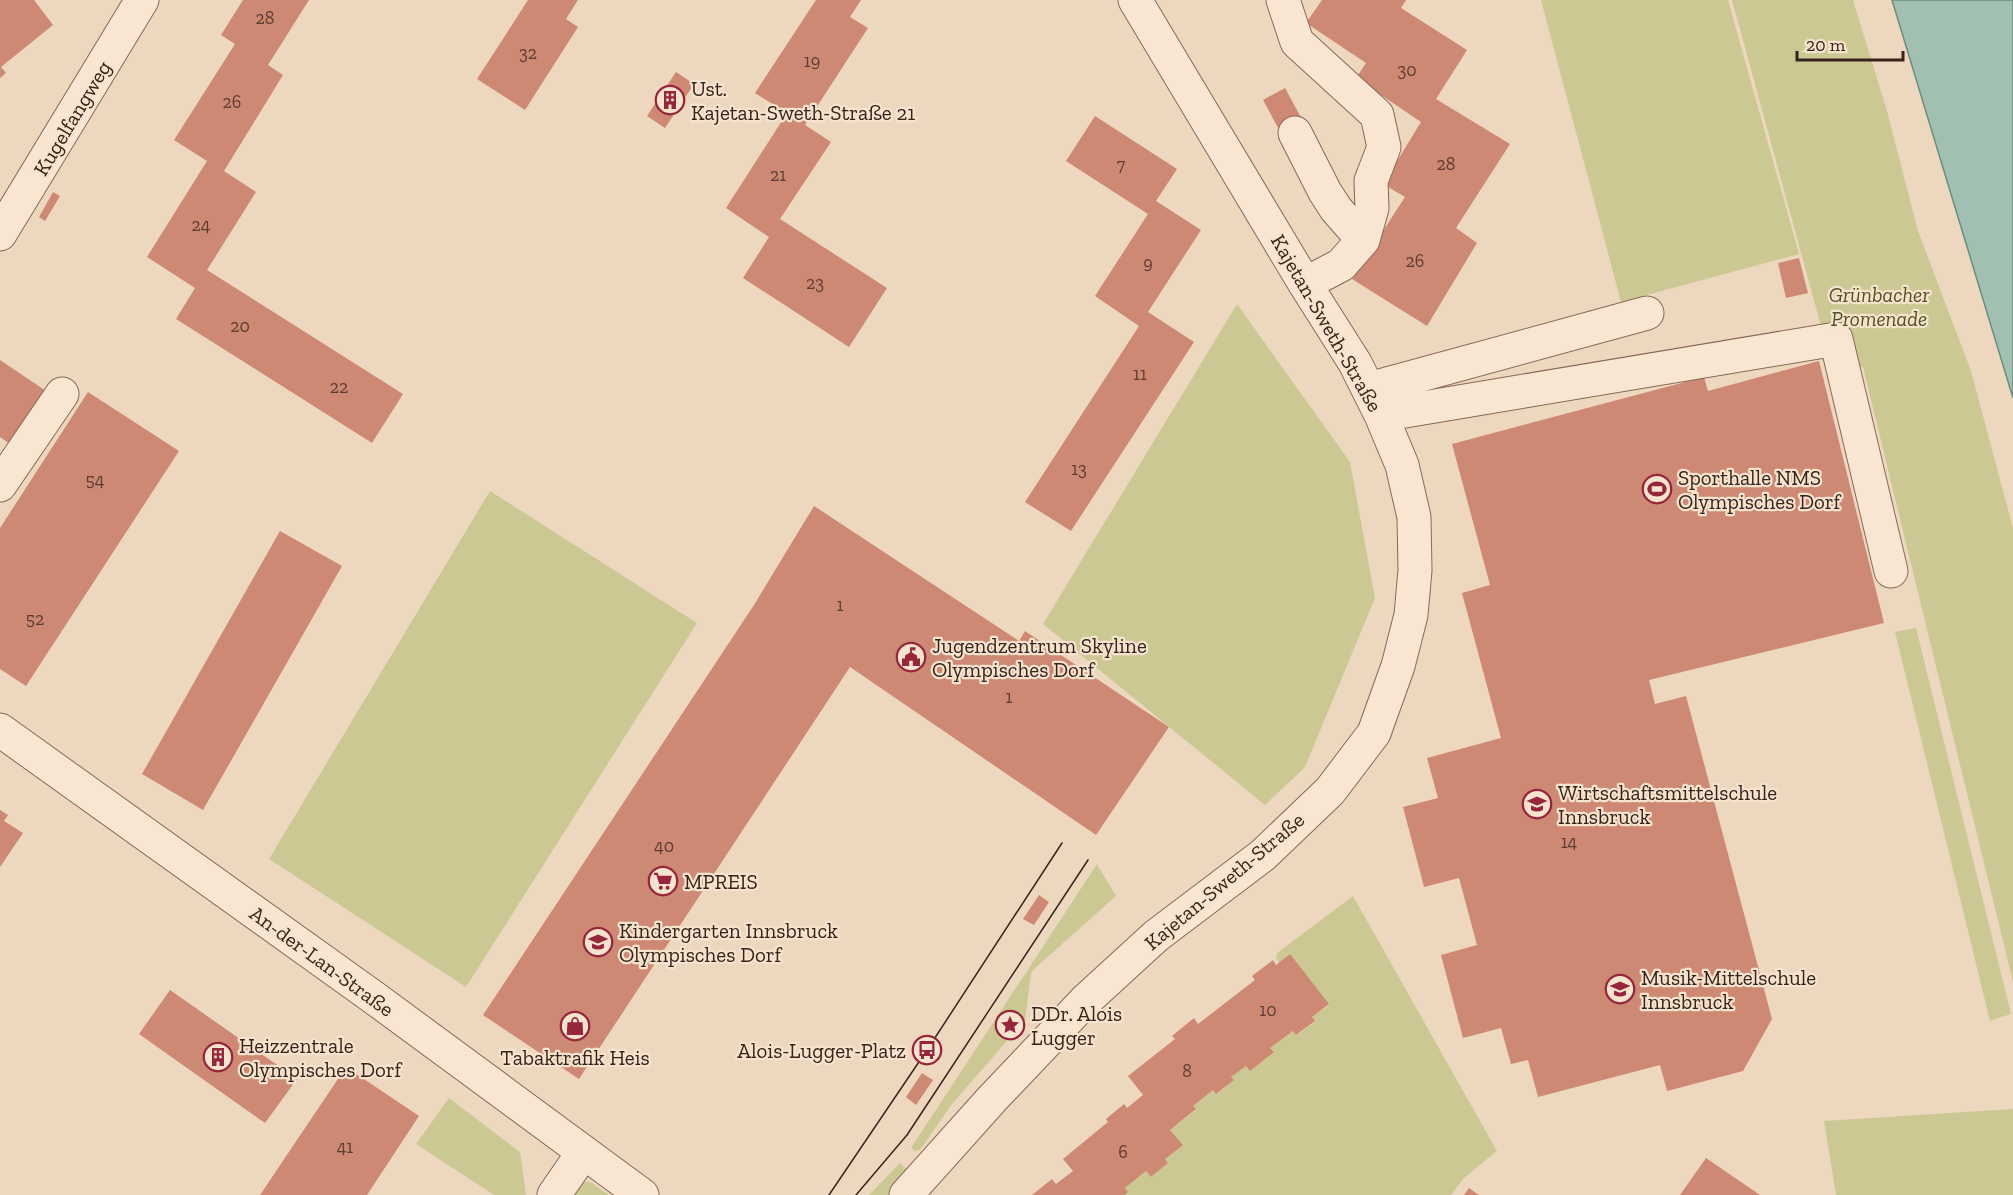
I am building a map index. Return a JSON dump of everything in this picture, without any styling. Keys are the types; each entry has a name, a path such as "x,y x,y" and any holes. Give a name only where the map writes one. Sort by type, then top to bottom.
{"street":[{"name":"Kugelfangweg","path":"0,234 142,0"},
{"name":"Kajetan-Sweth-Straße","path":"906,1195 992,1099 1085,1001 1156,936 1263,855 1330,790 1374,733 1401,656 1411,615 1415,570 1414,517 1402,465 1375,402 1356,363 1305,284 1135,0"},
{"path":"1283,0 1297,42 1377,115 1384,147 1371,182 1372,208 1363,240 1341,265 1305,284"},
{"path":"1295,133 1325,192 1336,209 1363,240"},
{"path":"1375,402 1647,313"},
{"path":"1375,402 1836,339 1891,571"},
{"path":"0,485 62,394"},
{"name":"An-der-Lan-Straße","path":"0,730 373,997 642,1195"},
{"path":"554,1195 583,1153"}],"green space":[{"path":"1541,0 1728,0 1799,254 1621,302"},
{"name":"Grünbacher Promenade","path":"1732,0 1853,0 1887,111 1918,231 1971,371 2013,528 2013,982 1863,367 1833,370"},
{"path":"1237,304 1350,462 1375,598 1305,767 1265,805 1043,624"},
{"path":"490,491 697,623 466,987 269,859"},
{"path":"1916,628 2011,1014 1990,1021 1895,632"},
{"path":"1097,864 1116,896 1033,970 1025,1020 952,1104 920,1150 915,1151 911,1148"},
{"path":"1353,896 1497,1151 1463,1179 1451,1195 1125,1195 1128,1192 1125,1188 1146,1171 1151,1177 1168,1163 1165,1159 1182,1144 1170,1130 1196,1110 1193,1106 1213,1090 1217,1094 1234,1080 1231,1077 1246,1066 1250,1070 1273,1052 1270,1048 1293,1031 1297,1035 1315,1022 1312,1017 1329,1005 1279,963 1276,958 1277,953"},
{"path":"449,1098 520,1152 526,1195 494,1195 416,1144"},
{"path":"2013,1109 2013,1195 1836,1195 1824,1121"},
{"path":"900,1163 911,1173 888,1195 869,1195"},
{"path":"583,1181 592,1183 609,1195 569,1195"}],"shaded area":[{"path":"1892,0 2013,0 2013,398"}],"building":[{"path":"0,0 34,0 53,25 1,67 6,73 0,78"},
{"path":"243,0 309,0 268,65 283,75 224,171 256,192 207,270 403,394 372,443 176,319 195,288 147,257 207,161 174,140 235,44 221,35"},
{"path":"528,0 578,0 566,19 578,27 525,110 477,79"},
{"path":"816,0 861,0 850,17 868,28 805,125 831,142 780,219 887,288 849,347 743,278 769,237 726,208 787,113 755,93"},
{"path":"1322,0 1406,0 1401,8 1467,50 1436,99 1510,144 1456,228 1477,243 1427,326 1352,279 1405,197 1383,184 1421,122 1356,78 1366,63 1306,23"},
{"name":"Ust. Kajetan-Sweth-Straße 21","path":"676,72 694,84 665,128 647,116"},
{"path":"1285,88 1304,123 1282,135 1263,100"},
{"path":"1095,116 1177,169 1156,201 1201,230 1148,312 1194,342 1071,531 1025,502 1139,326 1095,296 1148,214 1066,161"},
{"path":"53,192 60,196 45,221 39,217"},
{"path":"1799,258 1808,293 1786,298 1778,263"},
{"path":"0,360 46,391 10,444 0,437"},
{"path":"1819,361 1884,623 1649,680 1655,704 1686,696 1772,1019 1743,1071 1667,1091 1660,1065 1538,1097 1528,1060 1511,1064 1501,1028 1463,1038 1441,955 1477,945 1459,878 1424,887 1403,807 1438,798 1427,758 1501,738 1462,593 1490,585 1452,444 1704,377 1708,391"},
{"path":"88,392 179,451 26,686 0,669 0,528"},
{"path":"814,506 1019,641 1025,631 1169,727 1096,835 850,667 579,1079 483,1015 754,605"},
{"path":"280,531 342,566 203,810 142,774"},
{"path":"0,810 8,815 4,821 23,833 0,867"},
{"path":"1039,895 1049,902 1034,925 1023,919"},
{"path":"1290,954 1329,1004 1312,1017 1315,1021 1296,1035 1293,1031 1270,1048 1274,1052 1250,1071 1246,1066 1231,1077 1234,1080 1216,1094 1213,1090 1193,1106 1196,1109 1170,1130 1183,1145 1165,1159 1168,1163 1151,1177 1146,1171 1125,1188 1128,1192 1125,1195 1032,1195 1052,1179 1056,1184 1073,1171 1063,1159 1108,1122 1106,1119 1124,1104 1127,1108 1143,1095 1128,1076 1175,1039 1172,1036 1194,1018 1198,1024 1255,980 1252,976 1273,960 1276,965"},
{"name":"Heizzentrale Olympisches Dorf","path":"170,990 297,1079 265,1123 139,1034"},
{"path":"346,1067 419,1116 367,1195 260,1195"},
{"path":"922,1073 933,1080 916,1105 906,1097"},
{"path":"1706,1158 1760,1195 1680,1195"},
{"path":"1469,1188 1479,1195 1464,1195"}],"tram line":[{"path":"829,1195 1062,843"},
{"path":"856,1195 907,1135 1088,860"}],"place":[{"name":"Ust. Kajetan-Sweth-Straße 21","path":"670,100"},
{"name":"Sporthalle NMS Olympisches Dorf","path":"1657,489"},
{"name":"Jugendzentrum Skyline Olympisches Dorf","path":"911,657"},
{"name":"Wirtschaftsmittelschule Innsbruck","path":"1537,804"},
{"name":"MPREIS","path":"663,881"},
{"name":"Kindergarten Innsbruck Olympisches Dorf","path":"598,942"},
{"name":"Musik-Mittelschule Innsbruck","path":"1620,989"},
{"name":"DDr. Alois Lugger","path":"1010,1025"},
{"name":"Tabaktrafik Heis","path":"575,1026"},
{"name":"Alois-Lugger-Platz","path":"927,1050"},
{"name":"Heizzentrale Olympisches Dorf","path":"218,1057"}]}
